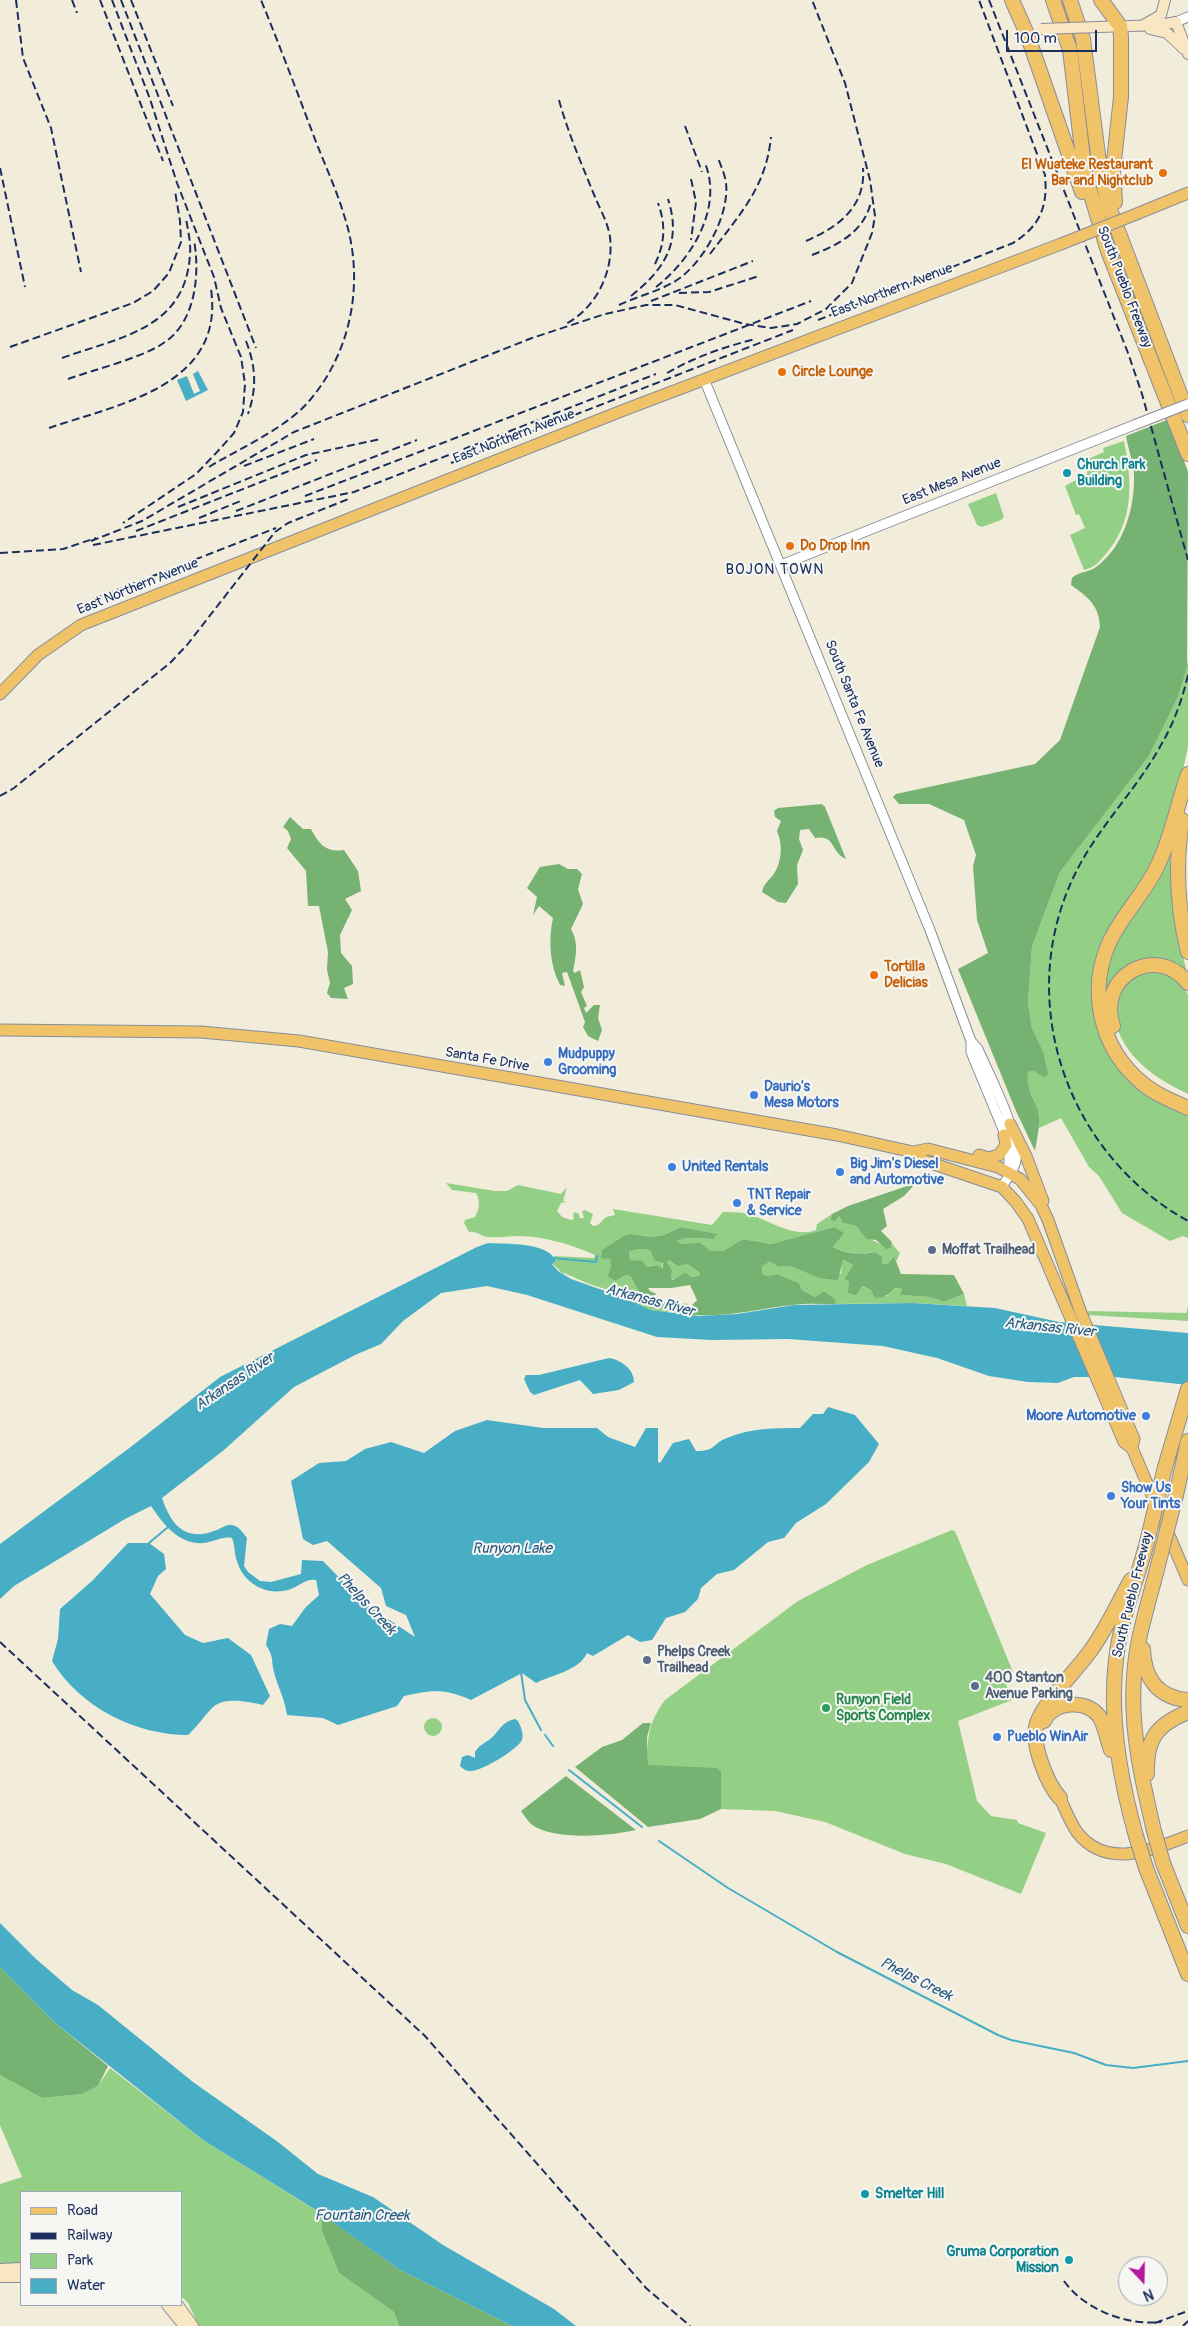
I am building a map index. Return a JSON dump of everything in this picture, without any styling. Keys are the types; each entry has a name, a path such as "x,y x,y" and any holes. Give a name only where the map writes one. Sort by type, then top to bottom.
{"highway":[{"path":"1012,0 1026,34 1089,214 1108,250"},
{"name":"South Pueblo Freeway","path":"1053,0 1070,50 1086,174 1108,250 1188,454"},
{"name":"South Pueblo Freeway","path":"1070,0 1078,19 1088,66 1100,170 1109,207 1188,416"},
{"path":"1101,0 1120,26 1121,97 1113,170 1116,210 1126,252"},
{"path":"1188,774 1167,846 1145,889 1111,938 1101,968 1099,988 1100,1009 1105,1029 1122,1062 1150,1089 1188,1108"},
{"path":"1188,785 1181,824 1177,872 1181,919 1188,952"},
{"path":"1188,984 1178,974 1168,968 1150,965 1139,968 1123,977 1115,987 1110,998 1109,1011 1118,1040 1133,1062 1154,1082 1188,1099"},
{"name":"South Pueblo Freeway","path":"1186,1970 1146,1868 1131,1817 1116,1745 1114,1687 1116,1659 1188,1388"},
{"name":"South Pueblo Freeway","path":"1188,1441 1139,1638 1133,1691 1138,1754 1154,1831 1163,1863 1188,1926"},
{"path":"1060,1798 1054,1791 1038,1752 1035,1732 1038,1720 1046,1706 1075,1672 1101,1636 1143,1557"},
{"path":"1154,1583 1143,1647 1146,1672 1152,1684 1161,1692 1172,1697 1188,1700"},
{"path":"1060,1798 1060,1788 1042,1745 1040,1729 1045,1718 1056,1709 1070,1704 1087,1707 1094,1711 1102,1722 1131,1817"},
{"path":"1149,1808 1147,1759 1152,1738 1166,1723 1188,1712"}],"main road":[{"path":"1140,26 1161,14 1165,0"},
{"path":"1026,34 1041,29 1140,26 1176,22 1188,53"},
{"path":"1140,26 1167,34 1188,53"},
{"name":"East Northern Avenue","path":"0,694 38,655 81,625 704,379 1061,244 1188,193"},
{"name":"Santa Fe Drive","path":"0,1030 201,1032 299,1041 837,1135 913,1152 928,1149 1009,1172 1020,1179 1041,1205 1048,1220"},
{"path":"1010,1124 1032,1171 1075,1313"},
{"path":"968,1159 973,1154 996,1157 1006,1145 1004,1135"},
{"name":"Santa Fe Drive","path":"913,1152 922,1160 1002,1187"},
{"path":"936,1164 1000,1174 1009,1172"},
{"path":"1002,1187 1028,1219 1075,1313 1105,1387 1134,1439 1132,1447 1188,1580"},
{"path":"1060,1798 1080,1836 1095,1847 1110,1853 1129,1855 1139,1853 1188,1836"},
{"path":"0,2269 20,2268"},
{"path":"0,2277 20,2277"},
{"path":"168,2306 184,2326"},
{"path":"179,2306 193,2326"}],"street":[{"path":"1176,22 1188,17"},
{"name":"South Santa Fe Avenue","path":"704,379 926,921 971,1041 971,1052 1009,1144 1009,1172 1002,1187"},
{"name":"East Mesa Avenue","path":"781,565 1188,404"},
{"name":"South Santa Fe Avenue","path":"971,1041 978,1049 1010,1124 1017,1157 1014,1168 1009,1172"}],"green space":[{"path":"1169,419 1188,472 1187,667 1178,697 1149,756 1060,872 1032,947 1028,1003 1032,1028 1043,1051 1048,1074 1044,1077 1034,1071 1028,1072 1027,1077 1039,1116 1035,1151 1016,1111 958,969 988,953 977,920 973,866 976,855 964,820 929,804 899,804 893,797 896,794 1035,764 1060,740 1100,627 1095,607 1092,602 1071,585 1072,578 1093,569 1106,559 1114,549 1126,525 1130,513 1134,474 1126,436"},
{"path":"1124,441 1129,471 1129,501 1122,529 1105,555 1091,568 1084,570 1070,535 1085,528 1079,514 1076,515 1065,486 1087,474 1090,458 1104,452 1103,448"},
{"path":"996,493 1004,517 982,527 977,525 968,504"},
{"path":"1188,661 1188,747 1170,827 1095,975 1115,1059 1188,1113 1188,1238 1183,1236 1170,1241 1122,1213 1099,1176 1089,1167 1061,1118 1039,1128 1038,1112 1026,1080 1028,1072 1034,1071 1043,1051 1032,1028 1028,1003 1032,947 1060,872 1149,756 1178,697"},
{"path":"822,804 825,807 846,859 837,852 830,841 822,837 815,838 809,829 800,830 799,839 803,850 797,865 798,884 786,903 778,902 762,892 776,870 781,853 777,831 781,821 775,817 774,811 778,808"},
{"path":"290,817 303,829 311,829 320,843 328,849 344,850 358,871 361,891 345,899 352,910 340,935 341,953 352,966 353,984 344,988 348,999 331,998 327,993 330,983 327,970 328,952 319,906 308,906 306,871 287,848 291,839 288,831 283,827"},
{"path":"1170,852 1171,891 1175,926 1188,976 1152,961 1104,993 1109,953"},
{"path":"559,864 568,869 577,869 582,874 578,889 583,904 571,929 576,944 573,971 575,973 580,970 584,987 581,992 587,1006 584,1008 586,1013 594,1005 600,1005 598,1018 602,1030 598,1041 588,1036 583,1027 585,1022 567,972 562,973 565,986 560,985 554,970 551,953 553,918 539,906 533,915 537,897 527,888 540,867"},
{"path":"1143,970 1170,975 1180,982 1188,995 1188,1094 1164,1081 1142,1065 1125,1045 1119,1033 1114,1017 1116,993"},
{"path":"446,1183 495,1191 507,1191 518,1185 561,1194 567,1187 563,1201 567,1202 561,1203 557,1211 562,1217 571,1220 574,1219 573,1214 575,1212 579,1214 580,1218 584,1218 582,1211 585,1210 593,1214 590,1223 593,1226 598,1225 606,1217 615,1215 613,1209 712,1225 723,1212 731,1212 752,1215 788,1230 807,1232 816,1230 817,1224 832,1214 832,1220 835,1222 839,1216 843,1223 856,1226 867,1237 881,1245 891,1248 892,1244 900,1253 896,1262 894,1256 888,1265 882,1264 875,1252 859,1253 838,1249 833,1247 838,1241 834,1227 771,1244 743,1239 723,1251 711,1251 700,1244 681,1244 675,1241 686,1238 714,1239 716,1234 681,1227 664,1235 651,1237 631,1234 610,1259 615,1281 626,1275 631,1277 639,1292 667,1303 686,1303 690,1307 684,1314 649,1310 636,1305 622,1294 563,1274 552,1263 556,1261 554,1256 594,1258 595,1255 548,1239 519,1236 487,1237 469,1232 464,1223 465,1220 475,1217 479,1205 478,1196 476,1193 452,1190"},
{"path":"916,1183 904,1196 883,1209 887,1226 881,1231 892,1242 891,1248 886,1249 876,1240 867,1239 856,1226 843,1223 839,1216 835,1222 831,1220 832,1214 848,1206"},
{"path":"681,1227 717,1234 714,1239 686,1238 676,1241 681,1244 700,1243 711,1251 723,1251 743,1239 771,1244 834,1227 844,1233 833,1247 854,1253 875,1252 882,1257 882,1264 888,1264 894,1256 901,1274 954,1275 964,1294 944,1302 930,1297 900,1295 902,1289 895,1288 886,1296 874,1297 871,1290 862,1286 856,1295 848,1293 849,1282 845,1279 853,1265 843,1260 838,1280 819,1278 793,1267 779,1267 770,1262 762,1266 762,1273 766,1276 777,1274 799,1283 802,1290 815,1297 824,1291 835,1299 835,1304 797,1304 711,1315 684,1314 697,1300 690,1285 671,1288 648,1288 657,1294 652,1296 639,1292 631,1277 626,1275 615,1281 608,1276 611,1267 610,1259 601,1258 602,1250 624,1236 631,1234 651,1237 664,1235","holes":["638,1249 650,1250 655,1261 663,1263 663,1269 657,1265 647,1267 642,1261 630,1260 629,1252","670,1260 676,1265 689,1265 700,1273 699,1276 691,1277 686,1272 673,1280 671,1278 672,1271 667,1262"]},
{"path":"638,1249 650,1250 662,1263 663,1269 656,1265 647,1267 630,1260 629,1252"},
{"path":"670,1260 674,1265 689,1265 700,1273 699,1276 691,1277 686,1272 677,1280 670,1278 667,1262"},
{"path":"842,1260 853,1265 850,1272 861,1286 871,1290 874,1297 887,1296 895,1288 902,1289 901,1295 930,1297 944,1302 964,1294 967,1306 912,1303 835,1304 835,1299 824,1291 815,1297 802,1290 799,1283 777,1274 766,1276 762,1273 762,1266 770,1262 779,1267 785,1265 811,1272 841,1274"},
{"path":"1188,1307 1188,1321 1087,1315 1086,1311 1186,1313"},
{"name":"Runyon Field Sports Complex","path":"952,1530 955,1531 1013,1672 1003,1676 1012,1700 958,1721 977,1801 991,1816 1017,1820 1018,1823 1046,1833 1021,1894 946,1864 905,1854 825,1822 775,1811 721,1809 721,1772 648,1765 648,1746 652,1723 665,1700 798,1601 867,1565"},
{"path":"433,1718 439,1721 442,1727 439,1733 433,1736 427,1733 424,1727 427,1721"},
{"path":"643,1723 651,1723 647,1737 648,1765 717,1768 721,1772 721,1809 700,1819 648,1827 575,1767 602,1747 622,1740"},
{"path":"566,1776 636,1830 582,1836 553,1833 531,1824 521,1811"},
{"path":"0,1967 54,2022 108,2066 98,2086 82,2094 42,2098 0,2075"},
{"path":"110,2068 203,2140 322,2214 322,2231 339,2273 394,2312 399,2326 199,2326 188,2303 182,2297 182,2191 20,2191 20,2264 0,2264 0,2184 22,2177 0,2125 0,2075 42,2098 82,2094 98,2086"},
{"path":"322,2214 400,2270 512,2326 399,2326 394,2312 339,2273 322,2231"}],"water":[{"path":"198,371 208,390 186,401 177,380 187,376 194,394 200,391 193,374"},
{"name":"Runyon Lake","path":"488,1243 526,1245 545,1250 556,1261 552,1264 558,1271 571,1279 625,1298 650,1310 699,1316 737,1314 794,1305 912,1303 995,1308 1059,1322 1188,1333 1188,1385 1115,1377 1074,1377 1058,1383 1028,1382 989,1376 937,1358 883,1346 788,1339 712,1340 657,1337 527,1295 487,1286 441,1293 403,1321 381,1344 355,1355 294,1387 224,1450 162,1498 170,1517 189,1533 206,1533 228,1525 237,1527 247,1538 244,1566 248,1572 260,1581 271,1582 301,1574 302,1560 323,1561 364,1603 415,1637 406,1615 386,1606 381,1588 327,1541 313,1545 303,1539 291,1481 319,1463 346,1461 365,1449 391,1442 424,1453 455,1431 487,1420 543,1428 597,1428 608,1437 635,1447 646,1428 658,1428 658,1462 660,1463 673,1443 689,1439 696,1451 703,1451 722,1440 745,1432 800,1428 813,1414 823,1414 828,1407 855,1415 879,1444 869,1462 826,1504 796,1523 784,1538 768,1542 734,1570 717,1574 701,1588 698,1599 685,1612 666,1618 652,1640 640,1642 628,1635 593,1656 587,1653 572,1668 536,1683 522,1673 471,1700 453,1693 438,1691 422,1692 404,1696 397,1706 338,1725 323,1718 287,1715 269,1649 266,1645 269,1629 280,1624 292,1626 305,1608 319,1595 316,1580 305,1581 292,1589 280,1591 272,1591 256,1586 244,1576 240,1569 232,1538 204,1543 187,1541 166,1526 151,1506 125,1519 14,1586 0,1599 0,1544 132,1446 220,1377"},
{"path":"609,1358 626,1366 632,1373 634,1382 619,1390 593,1394 580,1380 534,1395 530,1392 524,1379 526,1375 539,1375"},
{"path":"128,1543 149,1543 164,1554 166,1569 158,1576 150,1594 185,1635 203,1643 228,1638 251,1655 270,1696 263,1705 237,1701 223,1702 212,1708 188,1735 168,1734 129,1724 111,1715 93,1705 64,1677 52,1661 58,1639 60,1609 92,1581"},
{"path":"515,1719 518,1721 523,1738 519,1744 491,1764 476,1770 468,1771 460,1766 462,1757 468,1755 475,1758 475,1752 480,1746 494,1736 504,1724"},
{"name":"Fountain Creek","path":"0,1923 36,1959 72,1990 98,2005 193,2082 278,2142 318,2174 373,2197 443,2245 554,2309 576,2326 512,2326 400,2270 316,2210 203,2140 54,2022 0,1967"}],"waterway":[{"path":"553,1258 596,1262 597,1256"},
{"path":"149,1543 168,1527"},
{"name":"Phelps Creek","path":"521,1672 525,1700 541,1730"},
{"name":"Phelps Creek","path":"545,1735 553,1746"},
{"path":"569,1770 642,1827"},
{"name":"Phelps Creek","path":"659,1841 728,1888 837,1952 998,2035 1011,2040 1074,2053 1106,2065 1133,2068 1188,2061"}],"railway":[{"path":"16,0 23,58 51,128 81,272"},
{"path":"72,0 77,13"},
{"path":"100,0 163,161"},
{"path":"112,0 150,99 177,183 214,277 221,308 241,357 245,384 243,412 234,433 196,474 123,523"},
{"path":"121,0 256,348"},
{"path":"131,0 173,106"},
{"path":"209,467 289,420 310,400 325,380 345,336 354,288 354,263 341,205 261,0"},
{"path":"91,541 142,521 294,432 532,338 605,314 646,305 675,305 745,324 771,328 797,324 826,309 852,283 872,233 875,216 870,180 845,83 812,0"},
{"path":"818,320 1013,243 1030,230 1040,215 1045,197 1045,175 979,0"},
{"path":"989,0 1128,353 1142,394 1188,560"},
{"path":"559,100 576,149 608,227 611,250 606,275 595,298 577,317 566,324"},
{"path":"685,126 702,172"},
{"path":"710,254 750,200 763,171 771,137"},
{"path":"619,305 672,283 683,276 703,253 718,225 726,196 726,183 718,158"},
{"path":"656,287 681,262 701,231 707,215 710,197 710,180 705,163"},
{"path":"0,168 25,287"},
{"path":"806,241 829,229 848,214 860,193 863,181 863,168"},
{"path":"691,179 696,202 691,240"},
{"path":"10,347 133,303 153,291 169,273 181,242 175,191"},
{"path":"631,296 653,276 668,253 673,228 668,199"},
{"path":"812,255 831,247 849,236 862,222 871,202"},
{"path":"655,264 661,249 663,234 658,203"},
{"path":"62,358 127,336 163,314 176,299 186,279 190,254 186,219"},
{"path":"68,379 145,353 156,348 175,333 183,322 193,296 196,281 194,240"},
{"path":"651,301 753,261"},
{"path":"679,293 709,292 759,276"},
{"path":"49,428 135,399 162,386 184,369 201,348 211,322 211,289"},
{"path":"305,496 811,301"},
{"path":"451,463 793,330"},
{"path":"667,373 710,353 755,339"},
{"path":"246,341 252,360 254,378 253,395 248,414"},
{"path":"93,545 354,492 656,374"},
{"path":"244,466 314,439"},
{"path":"178,507 306,455 381,439"},
{"path":"236,511 417,440"},
{"path":"136,531 317,460"},
{"path":"0,796 14,788 170,663 187,645 275,532 288,523 351,498"},
{"path":"199,518 243,500"},
{"path":"94,599 276,528"},
{"path":"0,553 63,549 96,538"},
{"path":"1188,675 1177,711 1161,745 1141,777 1096,838 1077,870 1058,919 1050,969 1051,1019 1062,1068 1082,1114 1110,1155 1145,1192 1188,1221"},
{"path":"0,1642 425,2036 646,2288 690,2326"},
{"path":"1064,2281 1083,2300 1107,2314 1134,2321 1161,2322"},
{"path":"1155,2323 1188,2311"},
{"path":"1183,2326 1188,2321"}],"place":[{"name":"El Wuateke Restaurant Bar and Nightclub","path":"1163,173"},
{"name":"Circle Lounge","path":"782,372"},
{"name":"Church Park Building","path":"1067,473"},
{"name":"Do Drop Inn","path":"790,546"},
{"name":"Tortilla Delicias","path":"874,975"},
{"name":"Mudpuppy Grooming","path":"548,1062"},
{"name":"Daurio's Mesa Motors","path":"754,1095"},
{"name":"United Rentals","path":"672,1167"},
{"name":"Big Jim's Diesel and Automotive","path":"840,1172"},
{"name":"TNT Repair & Service","path":"737,1203"},
{"name":"Moffat Trailhead","path":"932,1250"},
{"name":"Moore Automotive","path":"1146,1416"},
{"name":"Show Us Your Tints","path":"1111,1496"},
{"name":"Phelps Creek Trailhead","path":"647,1660"},
{"name":"400 Stanton Avenue Parking","path":"975,1686"},
{"name":"Runyon Field Sports Complex","path":"826,1708"},
{"name":"Pueblo WinAir","path":"997,1737"},
{"name":"Smelter Hill","path":"865,2194"},
{"name":"Gruma Corporation Mission","path":"1069,2260"}],"district":[{"name":"BOJON TOWN","path":"775,570"}],"water label":[{"name":"Arkansas River","path":"650,1301"},
{"name":"Arkansas River","path":"1050,1328"},
{"name":"Arkansas River","path":"235,1382"}]}
